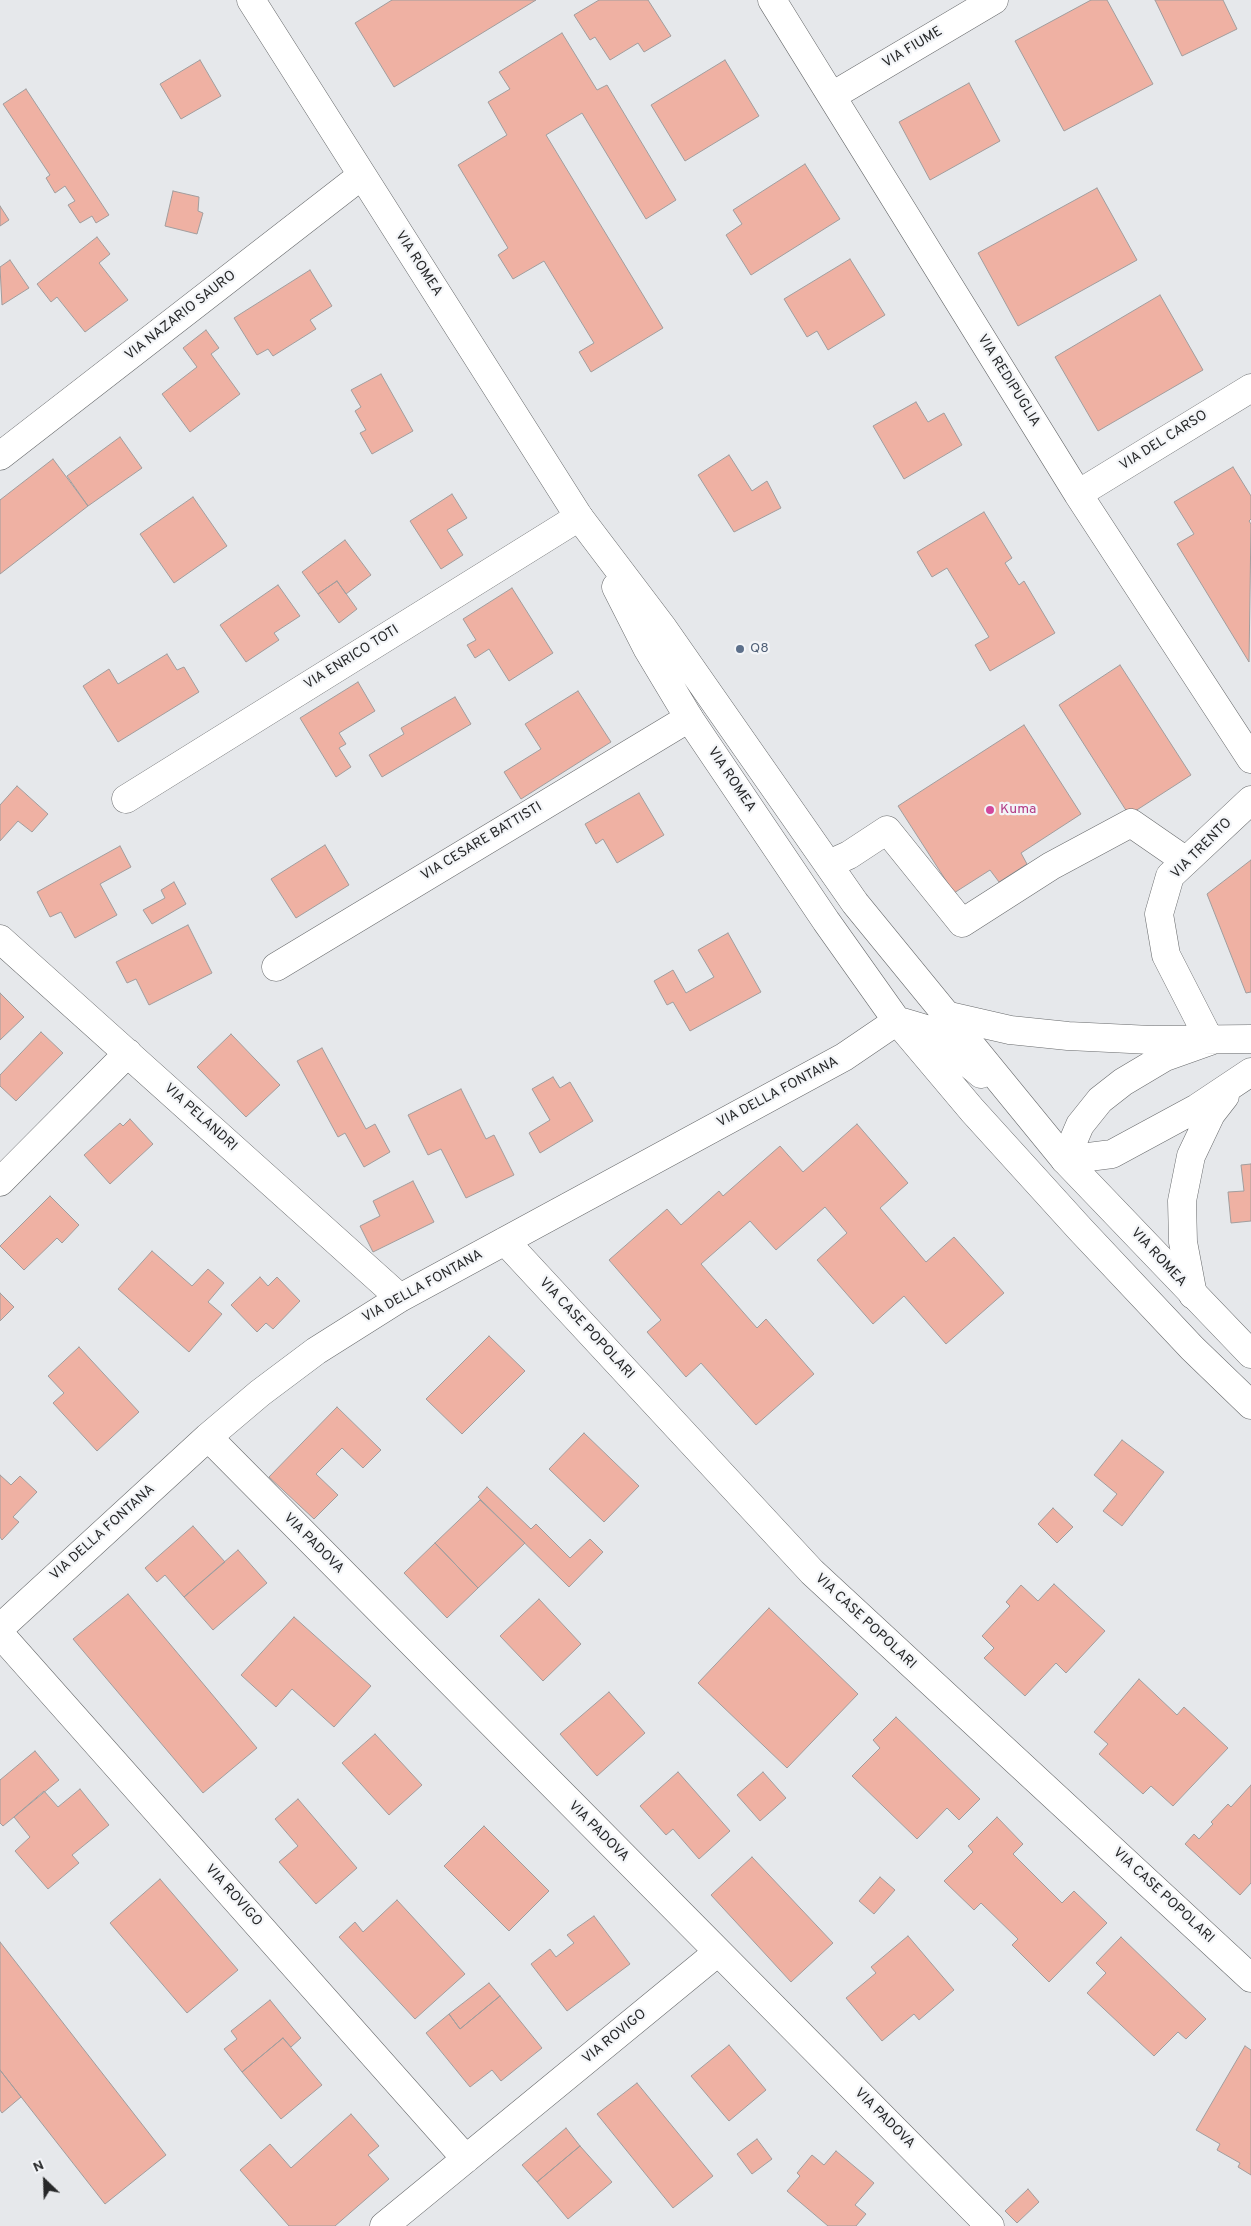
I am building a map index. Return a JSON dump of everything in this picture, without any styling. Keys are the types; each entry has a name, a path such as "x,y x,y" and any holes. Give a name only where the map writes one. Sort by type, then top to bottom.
{"street":[{"name":"VIA ROMEA","path":"252,0 361,176 583,522 664,628 876,930 1065,1160 1251,1354"},
{"name":"VIA REDIPUGLIA","path":"772,0 1078,494 1251,759"},
{"name":"VIA FIUME","path":"832,96 994,0"},
{"name":"VIA NAZARIO SAURO","path":"0,456 361,176"},
{"name":"VIA DEL CARSO","path":"1078,494 1251,388"},
{"name":"VIA ROMEA","path":"583,522 647,648 690,718 826,921 898,1021 936,1067 1080,1229 1192,1348 1251,1405"},
{"name":"VIA ENRICO TOTI","path":"126,799 583,522"},
{"name":"VIA CESARE BATTISTI","path":"276,967 690,718"},
{"name":"VIA TRENTO","path":"1210,1041 1166,955 1159,914 1170,876 1251,800"},
{"path":"829,864 849,855 887,830 962,924 1051,866 1131,823 1186,861"},
{"path":"876,930 878,958 897,990 898,1021 948,1016 1010,1030 1068,1036 1210,1041 1251,1039"},
{"name":"VIA PELANDRI","path":"0,939 400,1298"},
{"name":"VIA ROMEA","path":"898,1021 929,1030 951,1050 1018,1103"},
{"name":"VIA DELLA FONTANA","path":"0,1628 208,1437 260,1393 316,1350 400,1298 844,1057 898,1021"},
{"path":"1065,1160 1080,1125 1100,1100 1123,1082 1165,1057 1210,1041"},
{"path":"0,1182 128,1054"},
{"name":"VIA ROMEA","path":"936,1067 990,1104 1042,1156 1065,1160"},
{"path":"1065,1160 1112,1154 1198,1108 1244,1077"},
{"path":"1194,1295 1183,1242 1182,1201 1195,1148 1211,1114 1244,1077"},
{"name":"VIA ROMEA","path":"1065,1160 1070,1194 1080,1229"},
{"name":"VIA CASE POPOLARI","path":"505,1241 812,1572 1251,1978"},
{"name":"VIA PADOVA","path":"208,1437 990,2226"},
{"name":"VIA ROVIGO","path":"0,1634 466,2159"},
{"name":"VIA ROVIGO","path":"384,2226 718,1952"}],"building":[{"path":"392,0 536,0 394,87 355,23"},
{"path":"599,0 648,0 671,36 644,52 638,43 610,60 595,37 590,40 574,15"},
{"path":"1091,0 1107,0 1153,84 1064,131 1015,41"},
{"path":"1155,0 1223,0 1237,29 1182,56"},
{"path":"562,33 597,90 607,85 676,200 646,219 582,113 546,135 663,328 591,372 579,352 594,343 544,261 513,279 498,255 508,248 458,165 507,135 488,102 510,89 499,72"},
{"path":"200,60 221,96 181,119 160,84"},
{"path":"725,60 759,116 685,161 651,105"},
{"path":"969,83 1000,141 930,180 899,122"},
{"path":"26,89 109,215 96,223 92,216 80,223 68,205 75,201 65,186 55,193 46,178 50,175 3,104"},
{"path":"805,164 840,219 751,275 726,235 742,224 733,210"},
{"path":"1097,188 1137,260 1018,326 978,253"},
{"path":"173,191 199,197 198,211 203,213 197,234 165,226"},
{"path":"0,206 9,220 0,226"},
{"path":"97,237 110,254 99,263 128,300 85,332 57,297 51,302 37,284"},
{"path":"850,259 885,315 828,350 817,331 807,337 784,299"},
{"path":"10,260 29,288 2,305 0,267"},
{"path":"310,270 332,306 310,320 316,329 273,356 268,349 257,355 234,318"},
{"path":"1160,295 1203,370 1098,431 1055,357"},
{"path":"206,330 219,348 211,354 240,394 190,432 162,394 197,367 183,348"},
{"path":"381,374 413,431 372,454 360,433 366,430 355,411 361,407 351,390"},
{"path":"916,402 928,422 944,413 962,445 904,479 873,426"},
{"path":"120,437 142,468 88,506 67,476"},
{"path":"729,455 752,491 767,481 781,508 734,532 698,475"},
{"path":"53,459 88,506 0,574 0,500"},
{"path":"1233,467 1251,496 1251,519 1249,521 1251,524 1249,662 1177,544 1194,534 1174,502"},
{"path":"452,494 467,518 447,530 463,555 441,569 410,521"},
{"path":"193,497 227,546 174,583 140,534"},
{"path":"984,512 1012,558 1005,563 1019,585 1024,581 1055,633 990,671 975,645 989,637 947,568 932,577 917,552"},
{"path":"345,540 371,575 346,594 337,581 318,594 302,572"},
{"path":"337,581 357,609 339,623 318,594"},
{"path":"278,585 300,616 274,633 279,640 246,662 220,625"},
{"path":"512,588 553,653 509,681 489,649 475,658 467,645 476,640 463,619"},
{"path":"167,654 177,670 184,667 199,692 118,742 83,686 109,669 118,684"},
{"path":"1120,665 1191,775 1129,815 1059,705"},
{"path":"358,682 375,711 339,733 346,744 339,748 351,767 336,777 300,718"},
{"path":"578,691 611,742 521,799 504,772 541,749 525,724"},
{"path":"455,697 471,724 382,777 369,755 404,734 401,728"},
{"name":"Kuma","path":"1024,725 1081,814 1021,853 1027,864 999,882 990,870 954,893 898,806"},
{"path":"17,786 48,814 32,832 18,821 0,841 0,805"},
{"path":"639,793 664,835 617,863 603,839 596,844 585,824"},
{"path":"325,845 349,885 296,918 271,879"},
{"path":"120,846 131,867 100,884 117,915 75,938 61,912 50,917 37,892"},
{"path":"1251,860 1251,992 1246,993 1207,894"},
{"path":"174,882 186,904 152,924 143,910 165,898 161,890"},
{"path":"188,925 212,973 149,1005 136,979 127,983 116,962"},
{"path":"728,933 761,992 690,1031 673,1002 667,1005 654,981 673,970 686,993 714,977 698,950"},
{"path":"0,993 24,1017 0,1040"},
{"path":"41,1032 63,1053 16,1101 0,1086 0,1075"},
{"path":"231,1034 280,1085 246,1117 197,1067"},
{"path":"322,1048 366,1129 375,1124 390,1152 364,1167 345,1133 338,1137 297,1061"},
{"path":"553,1077 560,1088 570,1082 593,1121 540,1153 529,1133 550,1120 532,1089"},
{"path":"461,1089 486,1139 494,1135 514,1175 466,1198 441,1149 428,1155 408,1115"},
{"path":"130,1119 153,1144 110,1184 84,1155 120,1123 123,1126"},
{"path":"857,1124 908,1183 880,1208 926,1262 954,1237 1004,1293 946,1344 904,1296 873,1324 817,1260 847,1233 825,1207 776,1250 750,1221 701,1264 757,1328 766,1319 814,1374 756,1425 701,1363 686,1377 647,1332 661,1320 609,1260 667,1209 681,1225 719,1191 723,1196 780,1146 803,1172"},
{"path":"1251,1164 1251,1221 1231,1223 1228,1192 1244,1191 1241,1165"},
{"path":"413,1181 434,1222 373,1252 360,1226 380,1216 373,1201"},
{"path":"50,1196 79,1225 62,1243 57,1238 24,1270 0,1246"},
{"path":"152,1251 192,1286 208,1269 224,1283 208,1302 222,1314 189,1352 118,1289"},
{"path":"260,1277 268,1286 277,1277 300,1301 273,1329 266,1323 257,1332 231,1305"},
{"path":"0,1293 14,1307 0,1321"},
{"path":"489,1336 525,1371 462,1434 426,1399"},
{"path":"79,1347 139,1412 97,1451 53,1403 64,1393 48,1376"},
{"path":"337,1407 381,1450 363,1468 342,1448 316,1474 338,1495 314,1519 269,1477"},
{"path":"584,1433 639,1486 604,1522 549,1469"},
{"path":"1122,1440 1164,1472 1122,1526 1103,1511 1117,1494 1094,1475"},
{"path":"0,1475 11,1485 20,1476 37,1492 13,1517 19,1522 2,1540 0,1537"},
{"path":"487,1487 531,1529 536,1524 570,1558 590,1539 603,1552 569,1587 478,1497"},
{"path":"480,1500 525,1543 478,1588 435,1543"},
{"path":"1053,1508 1073,1527 1057,1543 1038,1524"},
{"path":"193,1526 225,1562 184,1597 165,1575 157,1582 145,1568"},
{"path":"435,1543 478,1588 447,1618 404,1573"},
{"path":"238,1550 267,1583 213,1630 184,1597"},
{"path":"1054,1584 1105,1631 1066,1673 1056,1663 1025,1696 984,1658 994,1648 982,1636 1010,1606 1006,1602 1021,1585 1038,1601"},
{"path":"128,1594 257,1748 203,1793 73,1639"},
{"path":"539,1599 581,1644 543,1681 500,1636"},
{"path":"769,1608 858,1694 787,1768 698,1683"},
{"path":"294,1617 371,1686 334,1727 292,1689 276,1707 241,1675"},
{"path":"1139,1679 1177,1715 1184,1707 1228,1748 1173,1806 1151,1786 1143,1794 1099,1754 1108,1744 1094,1732"},
{"path":"609,1692 645,1733 597,1776 560,1734"},
{"path":"896,1717 980,1799 959,1820 947,1808 917,1839 852,1776 880,1748 873,1740"},
{"path":"375,1734 422,1785 389,1815 342,1763"},
{"path":"35,1751 59,1780 3,1826 0,1823 0,1780"},
{"path":"678,1772 730,1831 699,1859 673,1829 666,1835 640,1806"},
{"path":"763,1772 786,1798 760,1821 737,1795"},
{"path":"1251,1785 1251,1883 1240,1895 1185,1844 1194,1834 1199,1839 1213,1824 1211,1822 1228,1804 1231,1807"},
{"path":"80,1789 109,1825 72,1855 79,1863 48,1889 15,1851 30,1837 14,1817 44,1791 58,1807"},
{"path":"298,1799 357,1868 316,1904 279,1862 298,1846 275,1819"},
{"path":"997,1817 1023,1844 1013,1854 1062,1903 1074,1891 1107,1923 1049,1982 1012,1945 1018,1939 981,1903 974,1910 944,1881 973,1852 968,1846"},
{"path":"484,1826 549,1891 509,1931 444,1866"},
{"path":"752,1857 833,1943 791,1982 711,1895"},
{"path":"880,1877 895,1890 874,1914 859,1901"},
{"path":"160,1879 238,1970 187,2013 110,1923"},
{"path":"397,1900 465,1974 415,2019 339,1937 355,1922 363,1932"},
{"path":"594,1916 630,1964 567,2011 531,1964 550,1949 556,1957 574,1943 567,1935"},
{"path":"908,1936 954,1990 919,2020 914,2014 882,2041 846,1998 876,1973 871,1967"},
{"path":"1121,1937 1206,2019 1186,2039 1178,2032 1154,2056 1087,1993 1106,1973 1096,1963"},
{"path":"0,1942 166,2155 105,2204 0,2070"},
{"path":"489,1983 500,1996 460,2029 449,2014"},
{"path":"500,1996 542,2048 501,2081 492,2070 470,2087 426,2033 449,2014 460,2029"},
{"path":"270,2000 301,2038 291,2047 283,2038 242,2072 224,2049 237,2039 231,2031"},
{"path":"283,2038 322,2085 281,2119 242,2072"},
{"path":"729,2045 766,2090 729,2121 691,2076"},
{"path":"1245,2046 1251,2050 1251,2175 1238,2167 1240,2163 1217,2150 1220,2144 1196,2130"},
{"path":"0,2070 21,2097 2,2113 0,2110"},
{"path":"637,2083 713,2176 673,2208 597,2114"},
{"path":"351,2114 379,2146 368,2155 389,2179 335,2226 289,2226 240,2170 270,2144 291,2168"},
{"path":"566,2128 580,2146 537,2182 522,2165"},
{"path":"757,2139 772,2159 752,2174 737,2154"},
{"path":"580,2146 612,2182 568,2219 537,2182"},
{"path":"836,2151 874,2183 855,2205 866,2214 856,2226 828,2226 787,2191 800,2176 797,2173 812,2155 824,2165"},
{"path":"1028,2189 1039,2202 1017,2223 1005,2211"}],"place":[{"name":"Q8","path":"740,649"},
{"name":"Kuma","path":"990,810"}]}
